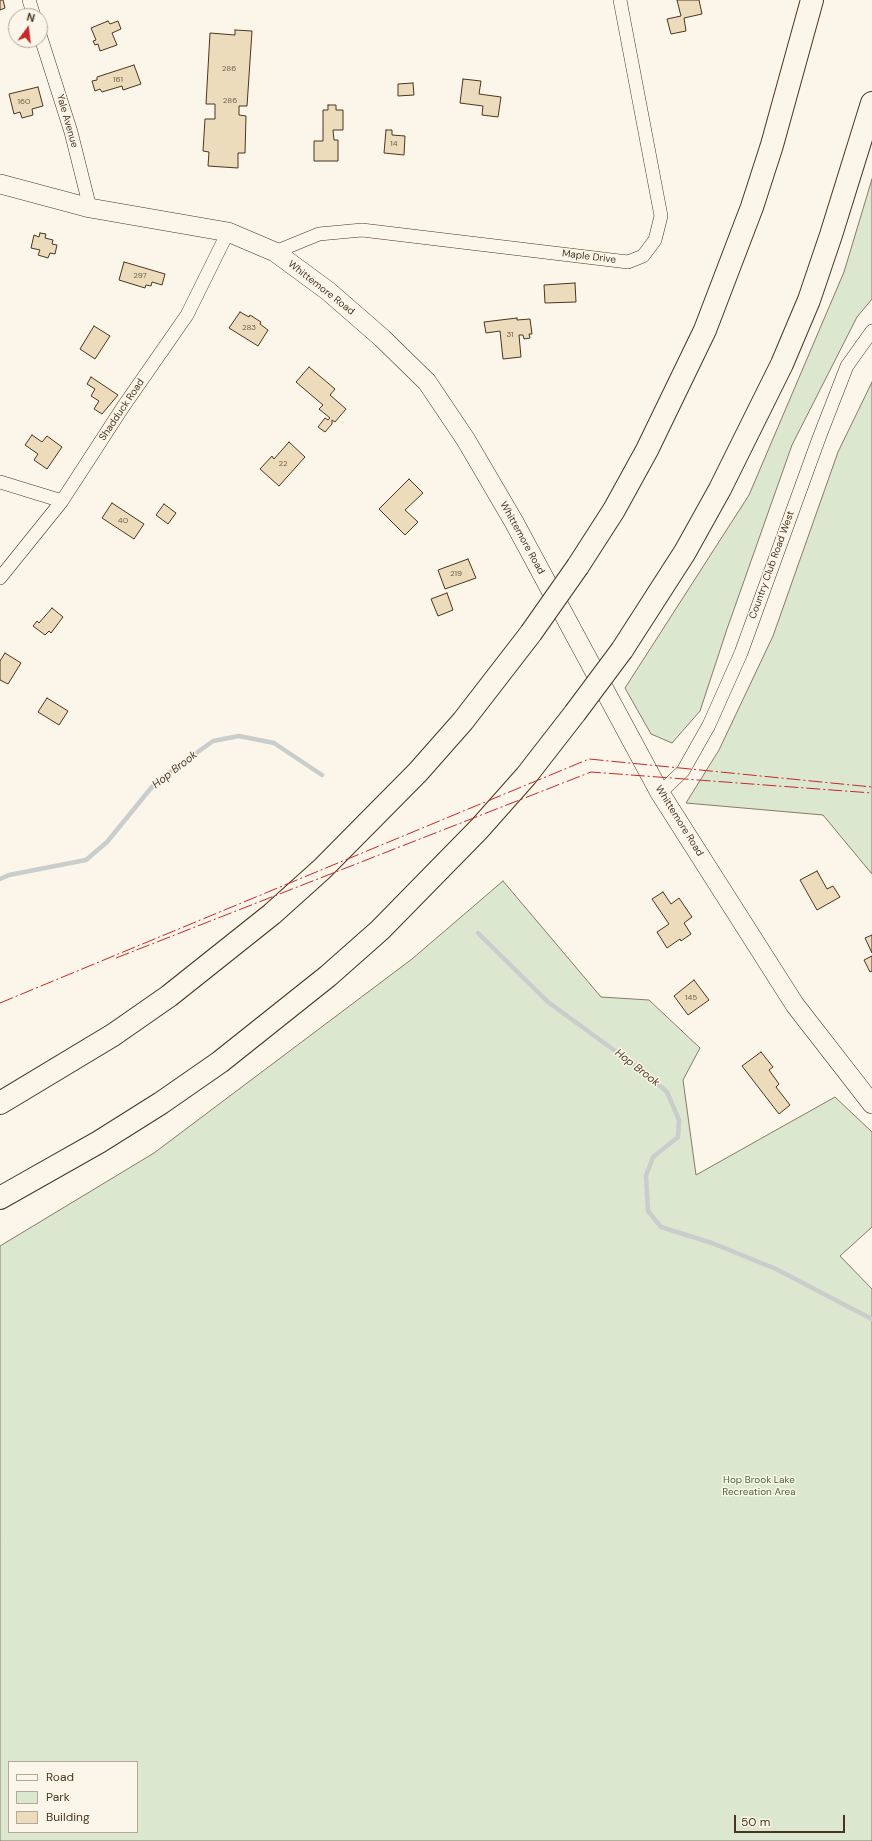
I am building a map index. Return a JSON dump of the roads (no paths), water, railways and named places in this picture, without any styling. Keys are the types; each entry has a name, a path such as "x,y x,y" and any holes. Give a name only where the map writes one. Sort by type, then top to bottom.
{"highway":[{"path":"0,1103 57,1071 157,1005 221,956 272,914 333,858 418,772 467,716 531,633 578,566 614,510 647,450 710,317 752,207 786,96 812,0"},
{"path":"0,1198 100,1142 162,1103 220,1062 328,976 380,930 479,829 526,776 576,714 622,650 685,552 720,489 782,364 832,235 872,103"}],"main road":[{"name":"Whittemore Road","path":"0,184 90,208 228,232 275,252 328,291 382,338 428,382 466,440 514,522 660,793 796,1005 872,1104"}],"street":[{"name":"Maple Drive","path":"275,252 319,234 362,230 628,262 643,256 655,240 660,216 620,0"},
{"name":"Yale Avenue","path":"44,48 70,132 90,208"},
{"name":"Shadduck Road","path":"0,578 62,501 123,407 187,315 228,232"},
{"name":"Country Club Road West","path":"660,793 683,771 709,725 741,653 819,438 847,366 872,331"},
{"path":"0,482 62,501"}],"waterway":[{"name":"Hop Brook","path":"0,879 9,875 86,860 107,842 156,782 213,741 239,736 274,743 322,775"},
{"name":"Hop Brook","path":"478,933 548,1002 644,1072 667,1092 679,1120 678,1137 653,1157 646,1176 648,1211 661,1227 712,1243 776,1269 872,1319"}],"park label":[{"name":"Hop Brook Lake Recreation Area","path":"759,1486"}]}
